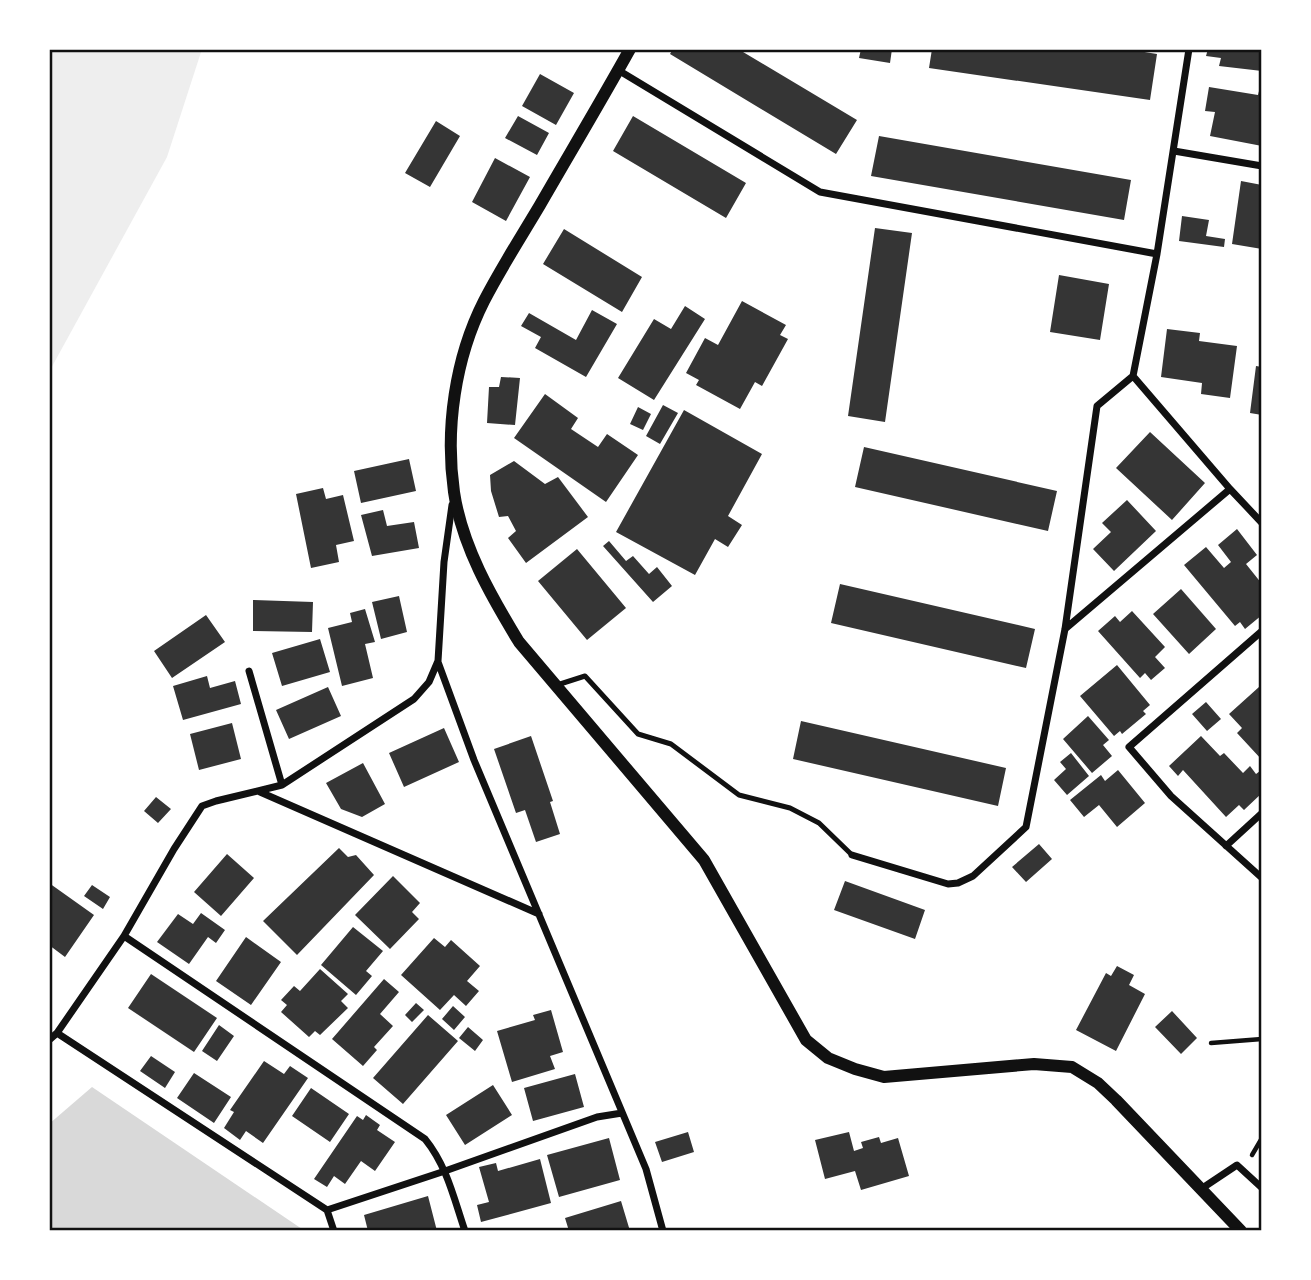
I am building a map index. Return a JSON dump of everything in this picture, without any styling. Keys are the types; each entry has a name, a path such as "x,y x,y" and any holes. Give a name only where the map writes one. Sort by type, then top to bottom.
{"street":[{"path":"49,1040 57,1034 124,936 173,849 202,806 282,786 414,699 429,682 438,661 444,562 454,494 452,426 461,366 485,300 630,49"},
{"path":"852,855 948,884 958,883 973,876 1026,827 1065,629 1097,406 1133,376 1157,254 1189,49"},
{"path":"618,70 820,192 1157,254"},
{"path":"1174,151 1262,166"},
{"path":"1133,376 1262,523"},
{"path":"1065,629 1230,489"},
{"path":"454,494 478,569 519,642 704,860 806,1040 828,1058 884,1077 1034,1064 1072,1067 1098,1083 1116,1100 1241,1231"},
{"path":"1262,631 1129,747 1171,796 1262,878"},
{"path":"438,661 474,760 646,1169 663,1231"},
{"path":"249,671 282,786"},
{"path":"259,792 539,914"},
{"path":"1226,846 1262,813"},
{"path":"124,936 425,1139 437,1153 445,1171 464,1231"},
{"path":"57,1034 327,1210 334,1231"},
{"path":"327,1210 597,1117 622,1113"},
{"path":"1201,1189 1237,1165 1262,1188"}],"lane":[{"path":"557,685 585,676 638,734 671,744 739,794 790,808 819,823 852,855"}],"path":[{"path":"1211,1043 1262,1039"}],"shaded area":[{"path":"49,49 202,49 167,157 49,372"},
{"path":"92,1087 302,1231 49,1231 49,1124"}],"building":[{"path":"673,49 738,49 857,120 836,154 670,54"},
{"path":"861,49 892,49 890,63 859,58"},
{"path":"932,49 1126,49 1157,54 1150,100 929,68"},
{"path":"1208,49 1262,49 1262,71 1219,66 1221,58 1206,56"},
{"path":"540,74 574,93 556,125 522,106"},
{"path":"1261,83 1262,146 1210,136 1215,112 1205,111 1209,87 1258,95"},
{"path":"518,116 549,133 537,155 505,138"},
{"path":"633,116 746,183 726,218 613,151"},
{"path":"436,121 460,136 430,187 405,173"},
{"path":"879,136 1131,180 1124,220 871,176"},
{"path":"495,158 530,177 506,221 472,202"},
{"path":"1241,181 1262,185 1262,249 1232,244"},
{"path":"1182,216 1209,220 1206,236 1225,239 1224,247 1179,241"},
{"path":"875,228 912,233 885,422 848,416"},
{"path":"564,229 642,277 622,312 543,264"},
{"path":"1059,275 1109,284 1100,340 1050,332"},
{"path":"742,301 786,325 780,335 788,339 762,386 755,382 740,409 696,385 699,380 686,373 705,338 718,345"},
{"path":"685,306 705,319 654,400 618,378 654,319 671,329"},
{"path":"592,310 617,324 586,377 535,348 541,337 521,326 529,313 576,340"},
{"path":"1167,329 1200,333 1199,341 1237,346 1230,398 1201,394 1202,383 1161,377"},
{"path":"1256,366 1262,367 1262,415 1250,413"},
{"path":"501,377 520,378 515,425 487,423 489,387 499,387"},
{"path":"545,394 578,418 571,429 598,447 607,434 638,455 606,502 514,438"},
{"path":"663,405 678,413 660,444 646,436"},
{"path":"638,407 651,414 643,430 630,424"},
{"path":"684,410 762,454 728,516 742,525 728,547 715,539 695,575 616,532"},
{"path":"1150,432 1205,483 1172,520 1116,468"},
{"path":"864,447 1057,491 1048,531 855,487"},
{"path":"409,459 416,491 361,503 354,471"},
{"path":"514,461 545,484 558,477 588,517 526,563 508,538 516,531 508,516 499,517 491,491 490,475"},
{"path":"323,488 326,499 343,495 354,541 336,545 339,562 311,568 296,494"},
{"path":"1127,500 1156,531 1114,571 1093,549 1111,532 1102,523"},
{"path":"383,510 387,526 414,522 419,548 372,556 361,515"},
{"path":"1237,529 1257,555 1246,564 1262,584 1262,615 1245,629 1240,622 1235,626 1184,565 1206,547 1224,568 1231,562 1218,545"},
{"path":"609,541 626,561 633,556 649,574 657,567 672,586 653,602 603,546"},
{"path":"577,549 626,608 587,640 538,581"},
{"path":"840,584 1035,629 1026,668 831,623"},
{"path":"1181,589 1216,629 1189,654 1153,614"},
{"path":"399,596 407,632 381,639 372,602"},
{"path":"253,600 313,602 312,632 253,631"},
{"path":"365,609 375,642 365,644 373,678 342,686 328,628 352,622 350,613"},
{"path":"1132,611 1165,647 1155,657 1165,668 1151,680 1145,673 1140,678 1098,631 1115,616 1120,622"},
{"path":"206,615 225,642 172,678 154,651"},
{"path":"320,639 330,672 282,686 272,653"},
{"path":"1117,665 1150,705 1143,711 1146,714 1122,734 1120,731 1114,736 1080,696"},
{"path":"207,676 210,688 235,681 241,704 183,720 173,686"},
{"path":"328,687 341,716 289,739 276,710"},
{"path":"1259,687 1262,691 1262,760 1237,733 1242,728 1229,714"},
{"path":"1206,702 1221,719 1207,731 1192,714"},
{"path":"1088,716 1109,740 1103,745 1112,756 1092,773 1063,739"},
{"path":"801,721 1006,768 998,806 793,759"},
{"path":"232,723 241,759 199,770 190,734"},
{"path":"444,728 459,762 404,787 389,753"},
{"path":"531,736 553,801 550,802 560,834 536,842 525,810 516,813 494,749"},
{"path":"1201,736 1220,756 1224,753 1243,773 1250,766 1256,774 1262,772 1262,793 1244,810 1239,805 1226,817 1183,770 1178,776 1169,766"},
{"path":"1071,753 1089,776 1067,795 1054,780 1066,769 1060,762"},
{"path":"363,763 385,804 362,817 341,809 326,783"},
{"path":"1118,770 1145,803 1117,827 1099,805 1084,817 1070,800 1101,775 1105,781"},
{"path":"156,797 171,809 158,823 144,811"},
{"path":"1039,844 1052,859 1026,882 1012,867"},
{"path":"339,848 348,857 356,855 374,875 297,955 263,921"},
{"path":"227,854 254,878 221,916 194,892"},
{"path":"393,876 420,903 412,912 419,919 390,949 355,915"},
{"path":"845,881 925,910 915,939 834,910"},
{"path":"49,883 94,915 65,957 49,945"},
{"path":"92,885 110,897 103,909 84,896"},
{"path":"201,913 225,930 216,943 208,937 189,964 157,942 178,914 193,924"},
{"path":"353,927 383,951 366,971 372,976 356,995 321,965"},
{"path":"246,937 281,962 251,1005 216,981"},
{"path":"434,938 445,947 451,940 480,966 467,981 479,991 466,1006 454,995 440,1010 401,975"},
{"path":"1117,966 1134,975 1129,985 1145,994 1116,1051 1076,1030 1106,973 1111,976"},
{"path":"320,969 348,994 341,1001 348,1008 320,1035 315,1031 309,1037 281,1012 287,1005 281,1000 294,986 300,991"},
{"path":"151,974 217,1018 194,1052 128,1008"},
{"path":"384,979 399,992 380,1014 393,1026 374,1047 377,1050 363,1066 332,1039"},
{"path":"416,1003 424,1010 412,1022 405,1015"},
{"path":"453,1006 465,1017 454,1030 442,1019"},
{"path":"551,1010 563,1052 550,1056 555,1069 512,1082 497,1031 535,1020 533,1015"},
{"path":"1172,1011 1197,1038 1181,1054 1155,1027"},
{"path":"428,1015 458,1041 403,1104 373,1078"},
{"path":"219,1025 234,1036 217,1061 202,1051"},
{"path":"468,1027 483,1040 475,1051 459,1038"},
{"path":"151,1056 175,1072 165,1088 140,1071"},
{"path":"264,1061 284,1074 290,1066 308,1078 263,1143 246,1131 240,1140 224,1128 234,1112 230,1110"},
{"path":"194,1073 231,1097 214,1123 177,1098"},
{"path":"575,1074 584,1107 533,1121 524,1088"},
{"path":"493,1085 512,1115 465,1145 446,1115"},
{"path":"311,1088 349,1114 330,1142 292,1116"},
{"path":"366,1115 380,1125 377,1130 395,1142 375,1171 361,1161 345,1184 334,1176 327,1187 314,1179 357,1116 363,1120"},
{"path":"688,1132 694,1152 662,1162 655,1142"},
{"path":"849,1132 854,1151 863,1148 861,1142 879,1137 881,1143 898,1138 909,1176 861,1190 855,1171 825,1179 815,1140"},
{"path":"609,1138 620,1180 559,1197 547,1155"},
{"path":"540,1159 551,1203 481,1222 477,1205 489,1202 479,1167 496,1163 498,1171"},
{"path":"428,1196 437,1231 368,1231 364,1215"},
{"path":"621,1201 630,1231 569,1231 565,1218"}]}
